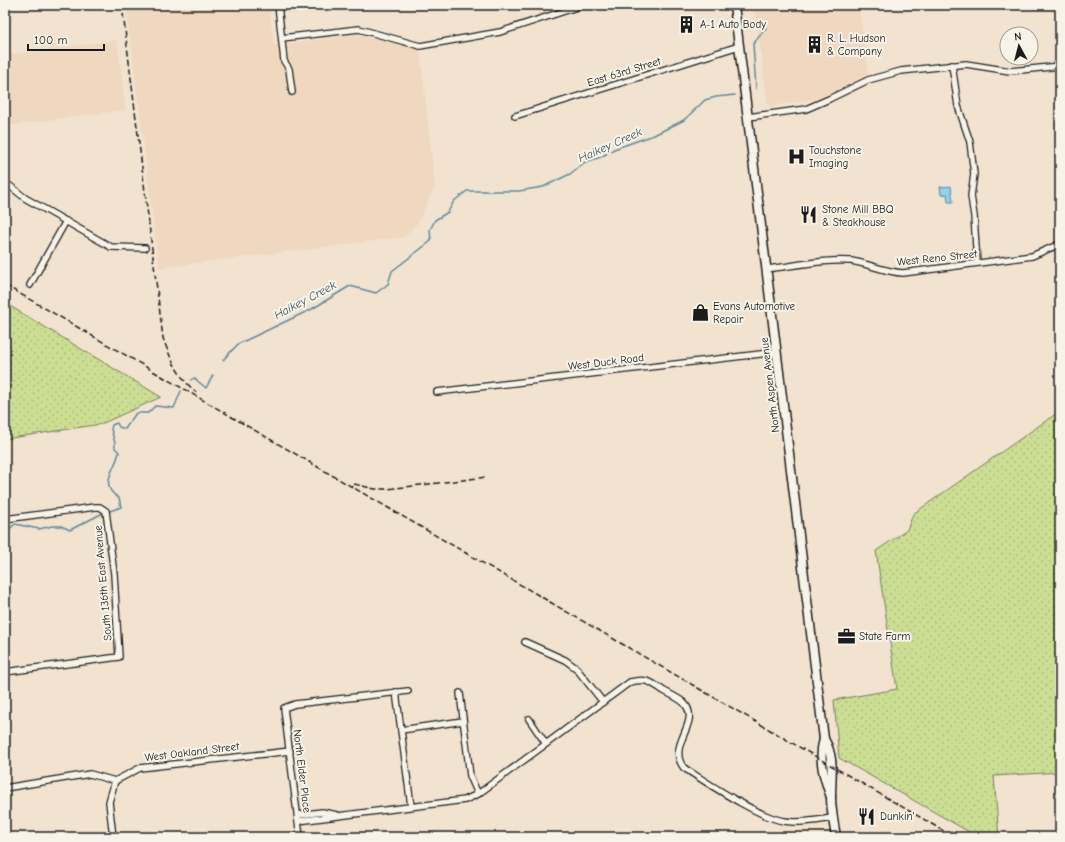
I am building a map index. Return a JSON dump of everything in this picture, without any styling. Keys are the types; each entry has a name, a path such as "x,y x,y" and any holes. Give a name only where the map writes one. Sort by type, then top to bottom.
{"main road":[{"name":"North Aspen Avenue","path":"734,5 824,739 829,748 833,775 831,797 836,837"}],"street":[{"path":"278,5 284,61 289,69 292,92"},
{"path":"282,38 359,29 420,46 500,32 583,5"},
{"name":"East 63rd Street","path":"515,116 739,46"},
{"path":"748,117 806,109 868,80 890,73 972,64 1010,71 1060,66"},
{"path":"952,65 958,106 970,142 974,174 971,196 974,216 977,263"},
{"path":"5,182 25,198 111,247 145,248"},
{"path":"30,284 66,221"},
{"name":"West Reno Street","path":"767,269 838,261 853,262 887,272 902,273 1032,256 1060,244"},
{"name":"West Duck Road","path":"437,392 777,352"},
{"name":"South 136th East Avenue","path":"5,519 95,507 105,509 107,514 114,574 120,657 5,672"},
{"path":"525,642 565,660 576,668 602,702"},
{"path":"298,821 465,800 478,794 630,682 639,680 648,680 683,702 687,709 689,724 678,749 679,761 684,768 760,813 774,819 804,822 833,818"},
{"path":"408,691 396,692 411,806"},
{"name":"North Elder Place","path":"300,837 284,708 295,704 396,692"},
{"path":"460,693 470,776 478,794"},
{"path":"529,719 546,744"},
{"path":"401,730 463,721"},
{"name":"West Oakland Street","path":"115,781 140,768 290,751"},
{"path":"5,788 90,774 115,781 109,802 113,837"},
{"path":"298,815 322,812 337,816"}],"shaded area":[{"path":"126,5 269,5 274,45 356,35 371,36 410,48 420,48 435,186 419,221 405,237 159,268"},
{"path":"754,5 859,5 868,74 820,98 768,107"},
{"path":"117,40 126,110 5,126 5,55"}],"green space":[{"path":"5,303 161,397 101,424 5,439"},
{"path":"1060,411 1060,772 994,776 999,837 978,837 839,758 834,700 897,689 876,551 907,530 913,514"}],"water":[{"path":"951,186 953,202 948,202 947,194 941,195 940,187"}],"waterway":[{"name":"Haikey Creek","path":"756,89 753,44 766,28"},
{"name":"Haikey Creek","path":"223,360 238,344 312,309 350,286 376,293 388,284 392,271 431,241 430,230 435,220 448,212 454,201 467,191 519,191 543,187 570,174 585,162 601,157 614,149 654,135 684,120 705,100 735,95"},
{"name":"Haikey Creek","path":"191,380 194,378 206,388 213,375"},
{"name":"Haikey Creek","path":"110,511 121,507 119,498 109,488 110,476 119,452 115,448 111,429 112,425 117,423 119,427 125,429 136,413 148,413 155,406 174,408 181,391"},
{"path":"5,533 15,524 39,529 52,526 61,526 70,530 103,513"}],"railway":[{"path":"122,5 163,338 180,374 196,392"},
{"path":"5,285 954,837"},
{"path":"354,484 375,489 388,489 487,477"}],"place":[{"name":"A-1 Auto Body","path":"687,24"},
{"name":"R. L. Hudson & Company","path":"814,44"},
{"name":"Touchstone Imaging","path":"796,156"},
{"name":"Stone Mill BBQ & Steakhouse","path":"809,215"},
{"name":"Evans Automotive Repair","path":"700,312"},
{"name":"State Farm","path":"846,636"},
{"name":"Dunkin'","path":"867,816"}]}
